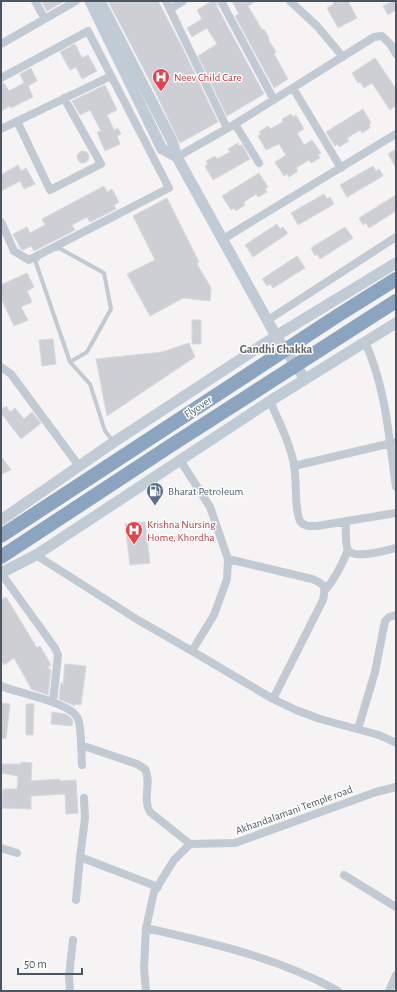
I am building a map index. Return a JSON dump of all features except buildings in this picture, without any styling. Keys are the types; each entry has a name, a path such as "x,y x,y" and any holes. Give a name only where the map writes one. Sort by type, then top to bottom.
{"highway":[{"name":"Flyover","path":"1,536 396,279"},
{"name":"Flyover","path":"1,557 170,446 396,301"}],"street":[{"path":"35,1 45,19"},
{"path":"1,44 76,1"},
{"path":"90,1 162,149 177,157"},
{"path":"100,1 172,141 177,157 276,336 306,379"},
{"path":"166,1 231,126 259,163"},
{"path":"170,9 184,1"},
{"path":"221,1 274,100"},
{"path":"290,1 316,26 343,57"},
{"path":"1,78 88,31 168,188 29,260 14,251 1,222"},
{"path":"177,157 274,100 374,37 382,36 391,45 396,54"},
{"path":"1,129 111,76"},
{"path":"117,88 130,82"},
{"path":"293,88 341,168"},
{"path":"17,121 50,190 101,164 64,98"},
{"path":"223,239 396,134"},
{"path":"268,320 396,237"},
{"path":"1,520 114,442 276,336 396,263"},
{"path":"53,702 58,656 55,648 1,573 36,555 270,401 396,323"},
{"path":"365,342 374,360 384,398 393,443 396,487"},
{"path":"1,367 11,374 79,466"},
{"path":"270,401 290,450 294,466 298,514 301,522 307,526 346,522 396,513"},
{"path":"294,466 393,443"},
{"path":"180,460 210,507 228,559 227,579 214,615 192,651"},
{"path":"273,699 323,600 325,590 339,571 348,550 346,522"},
{"path":"348,550 353,554 361,555 396,548"},
{"path":"36,555 138,620 273,699 320,719 379,735 396,743"},
{"path":"228,559 312,579 322,584 325,590"},
{"path":"358,729 375,672 385,621 389,616 396,615"},
{"path":"1,686 53,702 75,712 79,719 82,764"},
{"path":"81,745 137,764 146,769 147,807 156,818 190,844 174,860 154,892 146,928 144,968 146,991"},
{"name":"Akhandalamani Temple road","path":"190,844 235,843 376,792 396,787"},
{"path":"76,900 85,818 84,798"},
{"path":"1,848 17,853"},
{"path":"80,857 158,887"},
{"path":"344,875 396,907"},
{"path":"146,928 211,943 262,958 316,978 338,991"},
{"path":"70,991 69,976 73,940"},
{"path":"389,991 396,975"}],"lane":[{"path":"70,362 87,352 111,309 104,273 59,248 35,260 70,362 90,384 105,431 114,442"}],"place":[{"name":"Neev Child Care","path":"161,92"},
{"name":"Bharat Petroleum","path":"155,506"},
{"name":"Krishna Nursing Home, Khordha","path":"134,545"}],"district":[{"name":"Gandhi Chakka","path":"276,349"}]}
